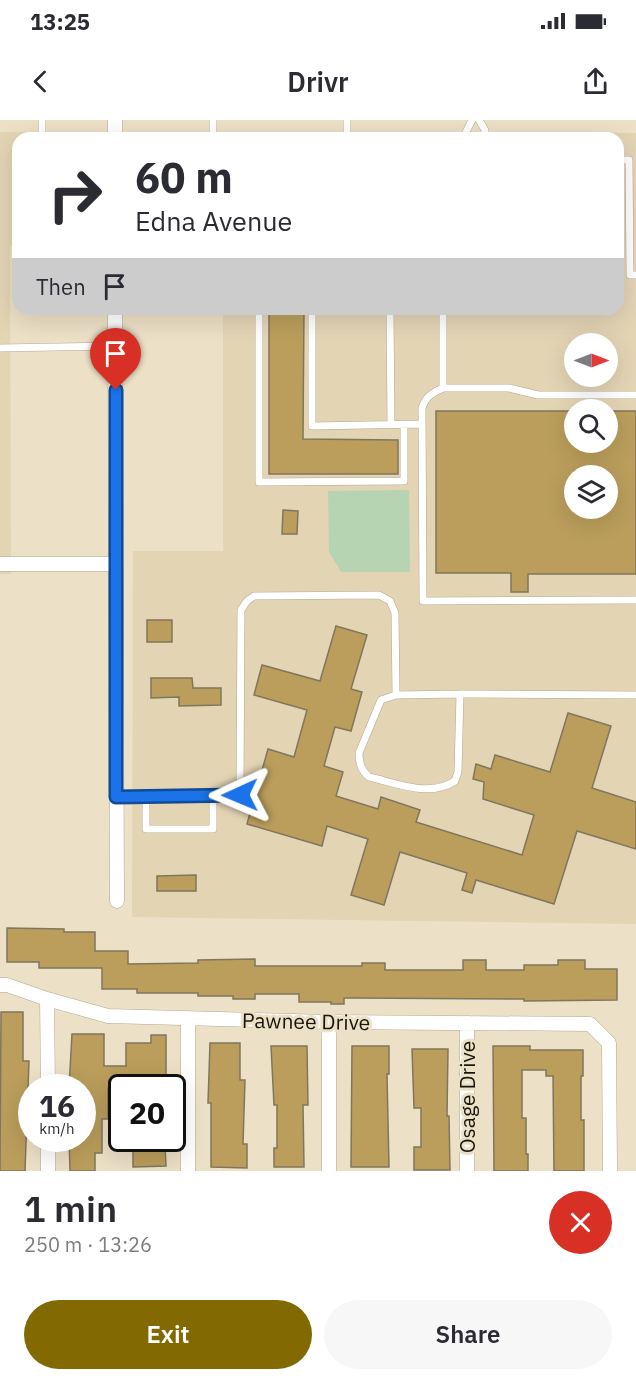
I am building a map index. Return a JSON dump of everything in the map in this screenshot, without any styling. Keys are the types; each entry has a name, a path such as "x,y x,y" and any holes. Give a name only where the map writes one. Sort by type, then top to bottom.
{"street":[{"path":"115,315 117,901"},
{"path":"0,564 116,564"},
{"name":"Pawnee Drive","path":"0,985 7,985 108,1016 329,1022 590,1024 609,1043 610,1171"},
{"path":"48,999 48,1074"},
{"path":"188,1018 188,1171"},
{"path":"329,1022 329,1171"},
{"name":"Osage Drive","path":"467,1023 467,1171"},
{"path":"48,1152 48,1171"}],"lane":[{"path":"624,160 629,160 630,275 636,275"},
{"path":"259,315 259,482 404,482 404,425"},
{"path":"312,315 312,426 422,424"},
{"path":"390,315 391,425"},
{"path":"443,315 443,388"},
{"path":"0,348 116,346"},
{"path":"636,395 538,395 509,388 443,388 431,393 424,400 422,408 423,601 636,600"},
{"path":"116,797 240,795 241,610 254,596 379,595 390,601 395,613 396,695"},
{"path":"460,694 458,772 455,781 447,786 430,789 369,777 361,768 359,753 381,700 396,695 460,694 636,695"},
{"path":"146,797 146,829 213,829 213,795"}],"shaded area":[{"path":"0,132 12,132 12,246 10,246 11,574 0,574"},
{"path":"624,133 636,133 636,924 132,917 133,551 223,551 223,315 624,315"}],"green space":[{"path":"409,490 410,572 341,572 329,552 328,491"}],"building":[{"path":"269,315 304,315 303,439 398,440 398,474 269,474"},
{"path":"436,411 564,411 564,453 618,453 618,411 636,411 636,574 528,574 528,592 511,592 511,573 436,573"},
{"path":"283,510 298,511 297,534 282,534"},
{"path":"147,620 172,620 172,642 147,642"},
{"path":"336,626 367,635 351,689 362,692 351,731 335,727 324,766 343,772 336,796 378,809 381,797 420,810 416,822 522,855 534,815 483,799 484,782 473,779 476,764 491,769 495,755 550,772 568,713 611,726 592,788 636,802 636,849 577,831 554,904 476,880 472,893 462,890 467,873 400,852 384,905 351,895 368,839 327,826 322,846 247,824 268,749 294,757 307,710 254,695 262,665 320,681"},
{"path":"151,678 192,678 193,688 221,688 221,705 179,706 179,697 151,698"},
{"path":"196,875 196,891 157,891 157,876"},
{"path":"7,928 95,932 95,951 128,951 128,964 255,959 255,966 362,966 362,963 385,963 385,970 463,970 463,960 486,960 486,970 524,970 524,965 558,965 558,960 585,960 585,969 617,969 617,1000 344,998 344,1004 331,1004 331,1002 299,1002 299,994 255,994 255,999 233,999 233,996 198,996 198,993 137,993 137,989 102,989 102,968 39,968 39,962 7,962"},
{"path":"1,1012 23,1012 23,1061 29,1061 29,1074 18,1074 18,1152 26,1152 25,1171 0,1171"},
{"path":"72,1034 104,1034 104,1066 126,1066 126,1043 151,1043 151,1035 166,1035 166,1074 108,1074 108,1119 102,1119 102,1153 95,1153 95,1171 70,1171 69,1152 96,1152 96,1074 70,1074"},
{"path":"210,1043 240,1043 240,1080 245,1080 243,1144 247,1144 247,1168 211,1167 211,1103 208,1103"},
{"path":"271,1046 307,1046 308,1105 303,1105 304,1167 274,1167 274,1148 277,1148 277,1105 274,1105"},
{"path":"352,1046 389,1046 389,1074 387,1074 389,1167 351,1167"},
{"path":"493,1046 530,1046 530,1050 583,1050 581,1120 584,1120 584,1171 554,1171 553,1076 546,1076 546,1070 522,1070 522,1118 526,1118 528,1171 494,1171"},
{"path":"412,1049 448,1049 447,1116 449,1116 450,1170 414,1170 414,1147 421,1147 421,1108 414,1108"},
{"path":"133,1152 165,1152 166,1166 133,1167"}],"route":[{"path":"116,390 116,797 240,795"}]}
